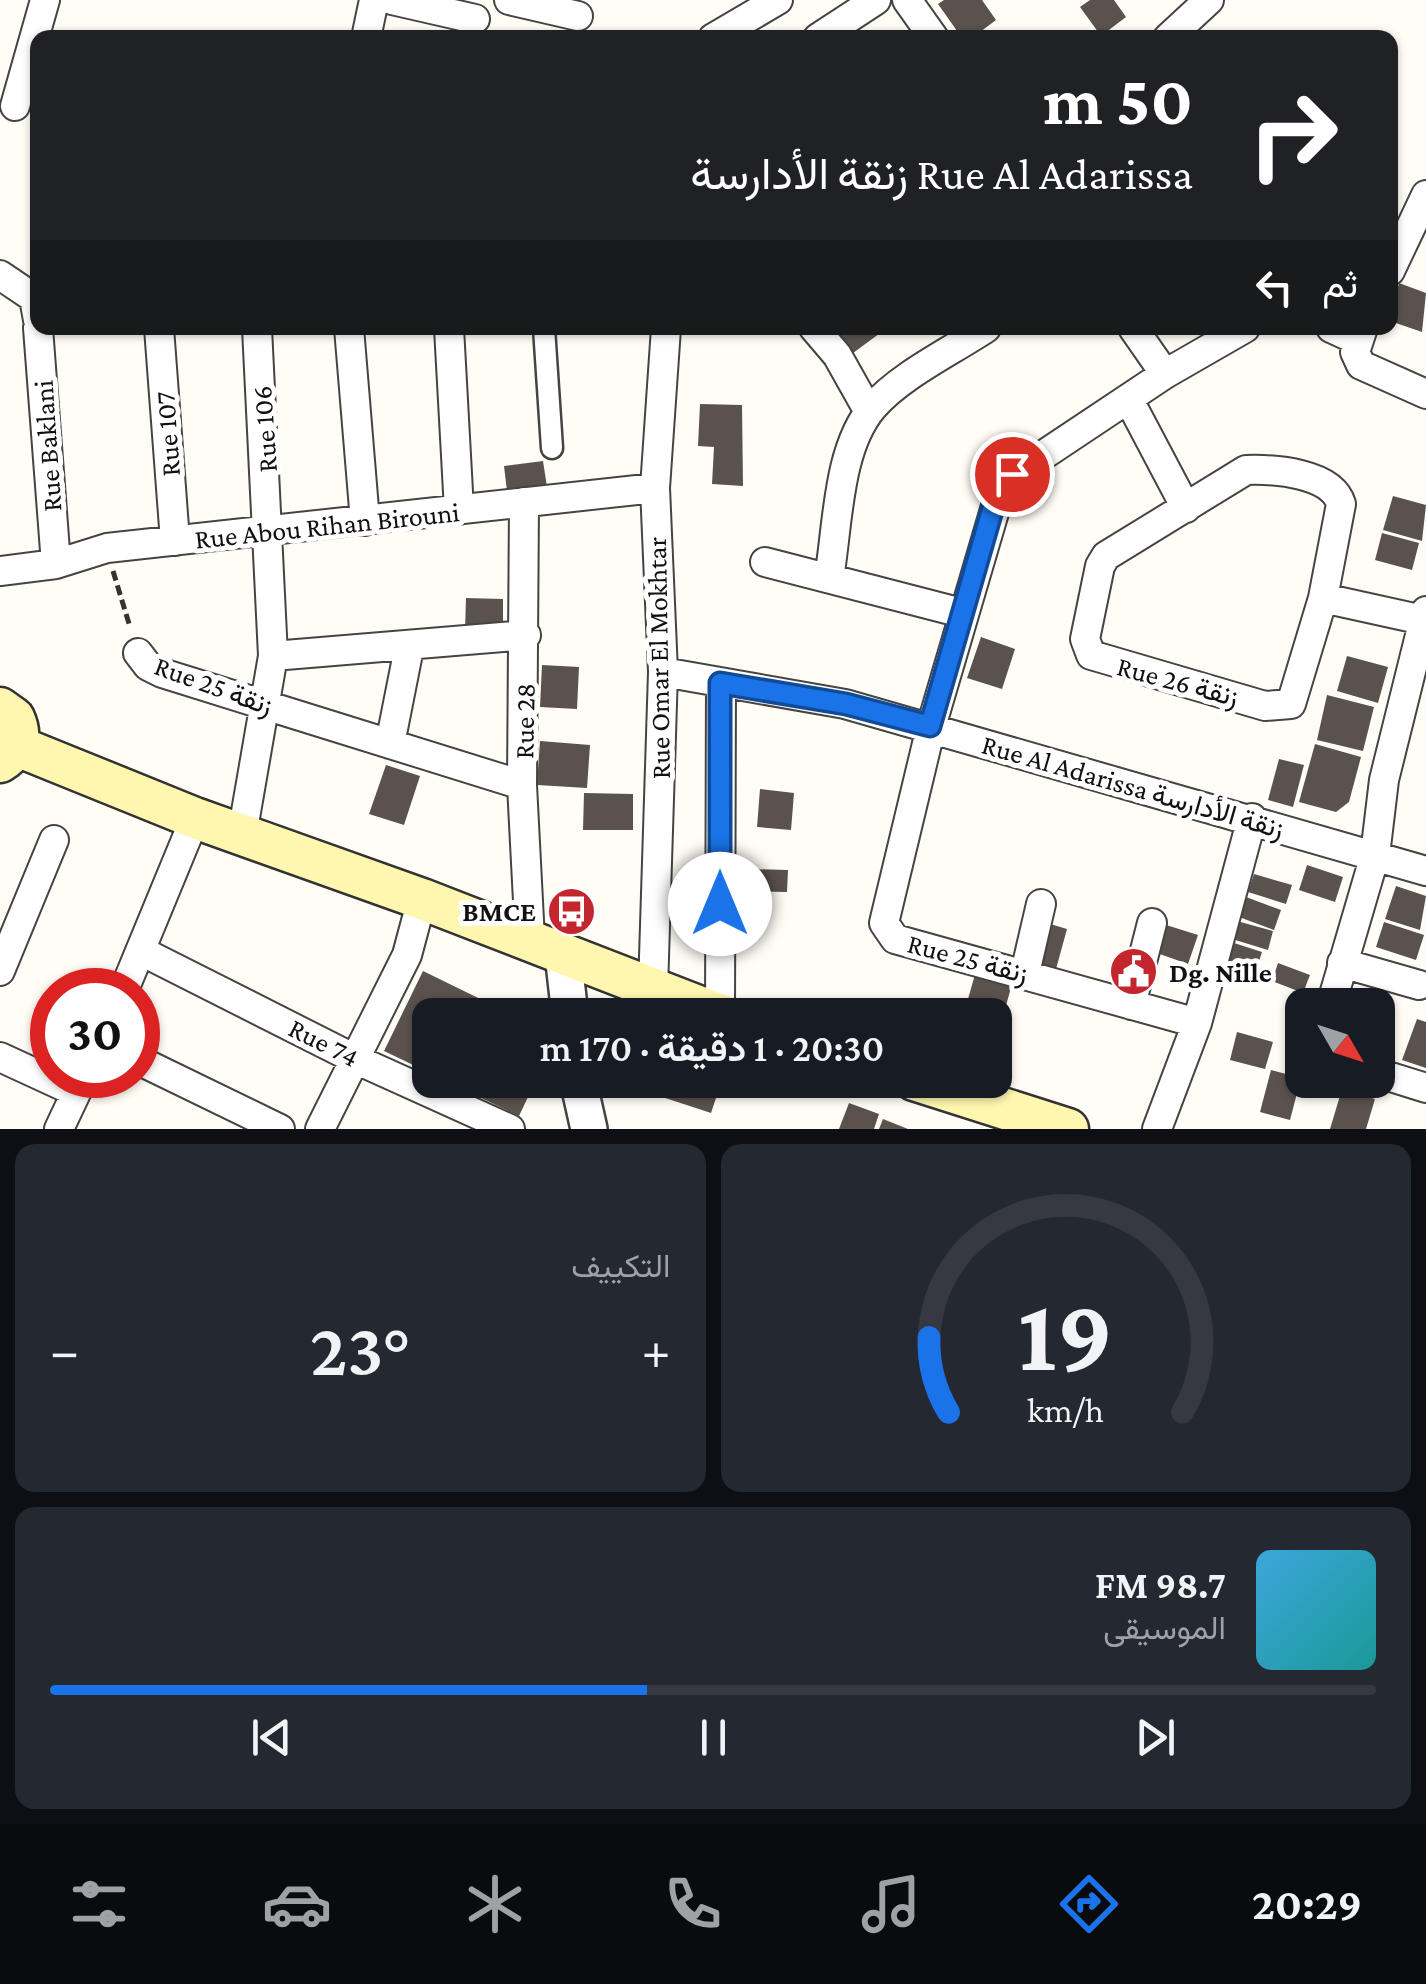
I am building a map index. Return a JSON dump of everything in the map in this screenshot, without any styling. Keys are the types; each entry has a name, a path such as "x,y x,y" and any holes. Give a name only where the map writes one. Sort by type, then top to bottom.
{"main road":[{"path":"5,725 195,818 422,899 676,998"},
{"path":"971,1098 1068,1129"}],"street":[{"path":"37,30 44,0"},
{"path":"368,30 374,0"},
{"path":"392,0 475,19"},
{"path":"509,0 578,18"},
{"path":"727,30 778,0"},
{"path":"907,0 928,30"},
{"path":"1176,30 1206,1"},
{"path":"827,30 854,5"},
{"path":"18,107 30,58"},
{"path":"1406,259 1426,194"},
{"path":"0,275 30,295"},
{"name":"Rue Baklani","path":"39,335 56,564"},
{"name":"Rue 107","path":"160,335 175,541"},
{"name":"Rue 106","path":"258,335 273,656"},
{"path":"350,335 365,520"},
{"path":"448,335 459,510"},
{"path":"544,335 552,448"},
{"name":"Rue Omar El Mokhtar","path":"653,989 663,672 655,488 666,335"},
{"path":"820,335 838,355 869,412"},
{"path":"830,578 848,462 869,412 976,335"},
{"path":"1138,335 1164,374"},
{"path":"930,726 1003,482 1164,374 1234,335"},
{"path":"1360,335 1356,356 1367,370 1426,394"},
{"path":"1129,400 1186,508"},
{"name":"Rue 26 زنقة","path":"1246,470 1284,472 1332,486 1341,508 1323,598 1298,689 1285,706 1265,706 1096,658 1085,639 1101,563 1113,551 1246,470"},
{"name":"Rue Abou Rihan Birouni","path":"0,570 56,564 107,548 655,488"},
{"name":"Rue 28","path":"524,502 522,785 547,947"},
{"path":"764,562 962,613"},
{"path":"1323,598 1425,616 1416,696 1384,780 1375,855 1335,988"},
{"path":"242,835 273,656 409,648 526,635"},
{"path":"390,744 409,648"},
{"name":"Rue 25 زنقة","path":"138,653 148,666 162,673 522,785"},
{"name":"Rue Al Adarissa زنقة الأدارسة","path":"663,672 846,704 930,726 1028,759 1252,818 1426,872"},
{"path":"720,683 720,998"},
{"name":"Rue 25 زنقة","path":"930,726 885,930 899,940 1197,1023"},
{"path":"134,968 195,818"},
{"path":"1157,1129 1197,1023 1252,818"},
{"path":"0,971 7,936 54,840"},
{"path":"320,1129 407,955 422,899"},
{"path":"1025,973 1042,904"},
{"path":"1132,1005 1152,922"},
{"path":"547,947 564,998"},
{"name":"Rue 74","path":"141,951 355,1059 510,1129"},
{"path":"1342,963 1419,986"},
{"path":"0,1057 30,1067"},
{"path":"160,1071 280,1129"},
{"path":"1395,1078 1426,1088"},
{"path":"59,1129 73,1098"},
{"path":"582,1098 589,1129"}],"path":[{"path":"107,548 138,653"}],"building":[{"path":"944,0 982,0 996,20 983,30 956,30 938,4"},
{"path":"1090,0 1114,0 1126,17 1109,30 1097,30 1080,7"},
{"path":"1399,283 1426,293 1422,332 1398,324"},
{"path":"832,335 878,335 849,356"},
{"path":"700,404 742,405 743,486 712,484 714,447 698,446"},
{"path":"543,461 547,487 507,491 504,466"},
{"path":"1393,496 1426,505 1422,541 1383,530"},
{"path":"1382,533 1419,543 1412,570 1375,560"},
{"path":"466,598 503,599 503,632 465,631"},
{"path":"981,637 1015,649 1002,689 967,678"},
{"path":"1347,656 1388,667 1378,703 1337,691"},
{"path":"542,665 579,667 577,709 540,707"},
{"path":"1327,695 1374,707 1363,751 1317,740"},
{"path":"540,741 590,745 587,788 537,785"},
{"path":"1315,744 1361,757 1349,802 1336,812 1299,802"},
{"path":"1279,759 1304,765 1293,807 1268,800"},
{"path":"386,765 420,776 404,825 369,814"},
{"path":"760,789 794,793 791,830 757,827"},
{"path":"584,793 633,794 633,830 583,830"},
{"path":"1307,865 1343,877 1335,902 1299,890"},
{"path":"748,869 788,870 787,892 747,891"},
{"path":"1254,874 1292,885 1286,904 1248,892"},
{"path":"1396,886 1426,896 1420,930 1385,919"},
{"path":"1246,897 1281,910 1274,930 1239,917"},
{"path":"1237,921 1273,931 1268,950 1232,939"},
{"path":"1384,922 1424,935 1416,960 1376,947"},
{"path":"1047,923 1067,929 1056,969 1036,963"},
{"path":"1163,924 1198,935 1188,964 1154,952"},
{"path":"1231,942 1262,952 1251,986 1220,976"},
{"path":"1278,963 1310,975 1305,988 1290,988 1272,981"},
{"path":"423,971 478,998 412,998 412,1064 384,1051"},
{"path":"976,971 1013,981 1008,998 968,998"},
{"path":"1417,1019 1426,1022 1426,1068 1402,1060"},
{"path":"1237,1032 1273,1042 1265,1069 1230,1060"},
{"path":"1271,1070 1285,1074 1285,1098 1296,1098 1290,1120 1260,1112"},
{"path":"482,1098 528,1098 519,1116"},
{"path":"665,1098 716,1098 711,1113"},
{"path":"1339,1098 1375,1099 1366,1129 1330,1129"},
{"path":"849,1103 879,1114 874,1129 839,1129"},
{"path":"883,1119 908,1129 879,1129"}],"place":[{"name":"BMCE","path":"571,911"},
{"name":"Dg. Nille","path":"1134,972"}],"route":[{"path":"720,904 720,683 846,704 930,726 995,500 1003,482 1012,474"}]}
